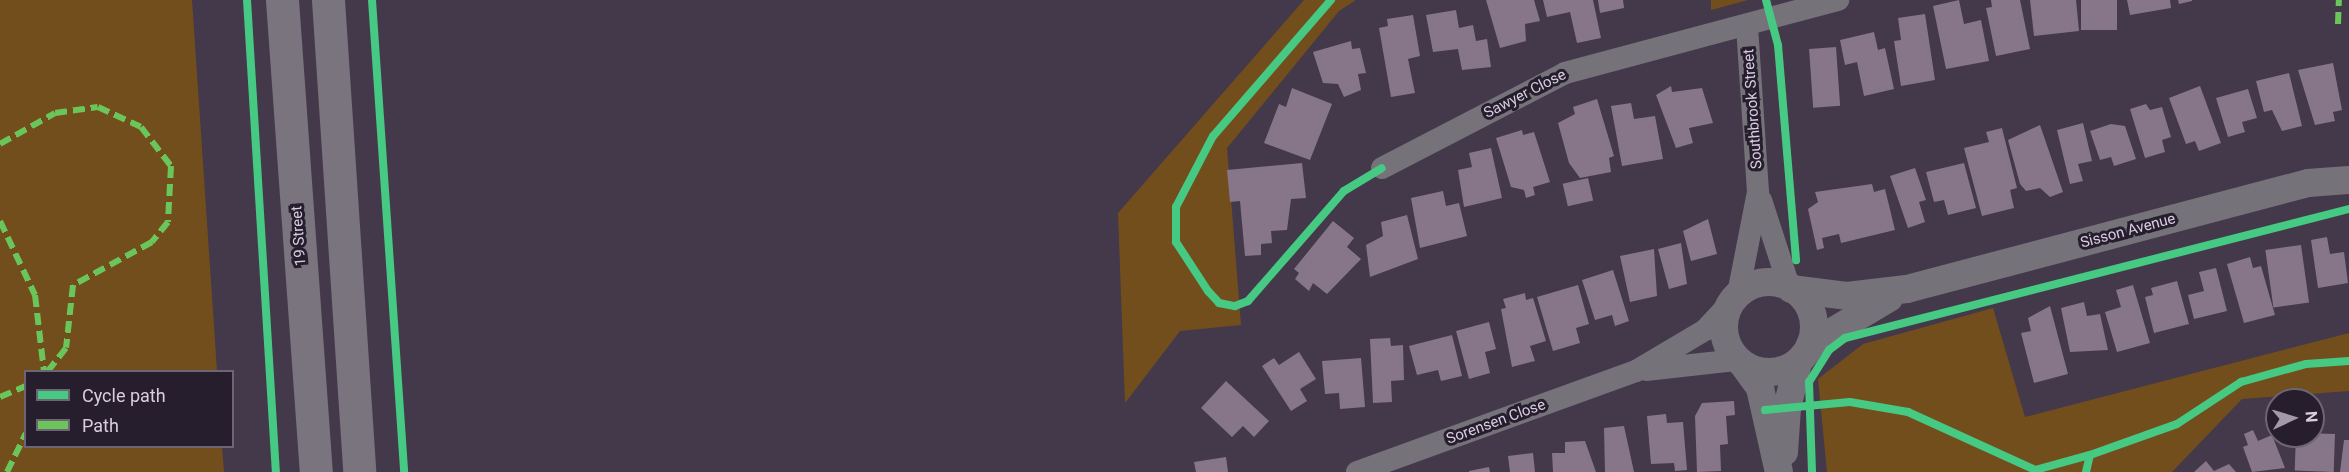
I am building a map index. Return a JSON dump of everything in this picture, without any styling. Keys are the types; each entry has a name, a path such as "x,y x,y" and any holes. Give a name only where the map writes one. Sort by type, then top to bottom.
{"main road":[{"name":"19 Street","path":"282,0 316,472"},
{"path":"328,0 359,472"}],"street":[{"name":"Sawyer Close","path":"1382,168 1565,73 1838,0"},
{"name":"Southbrook Street","path":"1748,25 1758,192 1790,288"},
{"name":"Sisson Avenue","path":"1790,288 1847,296 1907,289 2308,183 2349,180"},
{"name":"Southbrook Street","path":"1733,300 1758,192"},
{"path":"1767,280 1790,288 1810,307 1804,354 1787,408 1781,472 1760,388 1725,337 1733,300 1767,280"},
{"name":"Sisson Avenue","path":"1804,354 1852,316 1907,289"},
{"name":"Sorensen Close","path":"1357,472 1636,371 1705,330 1733,300"},
{"path":"1741,363 1772,372 1804,354"},
{"name":"Sorensen Close","path":"1636,371 1741,363"}],"shaded area":[{"path":"0,0 192,0 217,370 24,370 24,448 222,448 224,472 0,472"},
{"path":"1304,0 1356,0 1339,11 1227,148 1241,325 1180,331 1125,403 1118,213"},
{"path":"1711,0 1748,0 1711,10"},
{"path":"1993,308 2025,417 2349,333 2349,391 2325,393 2325,388 2265,388 2265,397 2242,399 2172,472 1827,472 1818,379 1863,344"}],"building":[{"path":"1486,0 1534,0 1540,21 1525,24 1526,41 1500,48"},
{"path":"1543,0 1593,0 1601,38 1577,43 1570,12 1547,17"},
{"path":"1598,0 1623,0 1624,8 1600,13"},
{"path":"1959,0 1964,24 1981,20 1989,61 1946,69 1933,6"},
{"path":"1991,0 2020,0 2030,49 1996,56 1986,8 1992,7"},
{"path":"2030,0 2076,0 2079,31 2034,36"},
{"path":"2081,0 2117,0 2117,30 2081,30"},
{"path":"2127,0 2170,0 2171,8 2130,15"},
{"path":"2178,0 2192,0 2192,1 2179,4"},
{"path":"1456,10 1459,28 1473,25 1476,41 1487,39 1491,67 1462,70 1458,49 1433,52 1426,15"},
{"path":"1925,14 1935,80 1901,86 1894,41 1901,40 1898,18"},
{"path":"1413,15 1420,56 1408,59 1415,93 1391,97 1379,28 1388,26 1387,19"},
{"path":"1874,32 1878,50 1885,48 1894,89 1864,96 1857,62 1845,65 1840,40"},
{"path":"1351,41 1352,49 1360,48 1366,73 1358,74 1361,90 1344,97 1338,84 1323,83 1313,52"},
{"path":"1836,47 1840,106 1813,108 1809,49"},
{"path":"2333,63 2342,110 2333,112 2335,121 2315,125 2298,70"},
{"path":"2289,73 2302,126 2282,131 2272,110 2264,112 2256,81"},
{"path":"1671,86 1672,92 1702,88 1713,123 1689,128 1693,143 1676,148 1656,95"},
{"path":"2200,86 2221,143 2199,151 2195,141 2186,144 2169,98"},
{"path":"1292,88 1332,104 1310,160 1264,143 1279,104 1286,107"},
{"path":"2248,89 2257,118 2242,122 2245,132 2228,137 2216,98"},
{"path":"1597,99 1614,156 1609,158 1611,172 1580,178 1569,163 1558,123 1575,114 1573,107"},
{"path":"1631,103 1634,119 1655,116 1663,159 1622,166 1611,106"},
{"path":"2146,104 2150,110 2162,107 2171,137 2162,140 2165,152 2145,158 2130,109"},
{"path":"2083,123 2092,161 2078,164 2083,181 2070,184 2057,130"},
{"path":"2111,124 2125,126 2136,159 2114,166 2111,157 2100,160 2090,131"},
{"path":"2040,125 2063,192 2050,197 2040,188 2026,191 2020,184 2008,140"},
{"path":"2002,128 2017,188 2010,190 2014,208 1982,216 1964,148 1989,142 1986,132"},
{"path":"1522,130 1523,135 1534,132 1550,182 1533,187 1535,195 1526,198 1524,190 1511,187 1496,138"},
{"path":"1491,148 1502,198 1464,207 1458,170 1472,167 1469,153"},
{"path":"1302,163 1306,198 1291,199 1287,230 1271,231 1272,243 1261,244 1261,255 1245,256 1240,201 1230,202 1227,170"},
{"path":"1964,163 1976,208 1948,215 1944,200 1934,202 1926,172"},
{"path":"1915,168 1926,200 1919,202 1925,222 1908,228 1890,176"},
{"path":"1588,178 1593,200 1568,206 1563,184"},
{"path":"1872,184 1874,192 1885,189 1895,230 1841,243 1839,234 1822,238 1824,248 1817,250 1808,209 1818,202 1815,192"},
{"path":"1443,191 1446,206 1459,203 1467,236 1420,248 1411,198"},
{"path":"1407,215 1418,259 1370,277 1366,245 1383,236 1381,222"},
{"path":"1708,219 1717,254 1691,261 1683,231"},
{"path":"1333,221 1354,238 1347,247 1361,259 1327,294 1313,283 1309,291 1295,279 1299,273 1294,269"},
{"path":"2327,237 2330,254 2344,252 2348,283 2318,288 2311,240"},
{"path":"1681,243 1687,284 1669,289 1658,249"},
{"path":"2301,245 2309,302 2273,307 2265,250"},
{"path":"1654,249 1657,296 1630,302 1620,256"},
{"path":"2250,257 2253,268 2261,266 2275,315 2244,323 2227,264"},
{"path":"2216,268 2227,311 2194,319 2188,295 2204,291 2199,272"},
{"path":"1613,270 1629,321 1615,326 1612,315 1595,320 1582,280"},
{"path":"2177,281 2189,324 2154,333 2145,297 2153,295 2151,288"},
{"path":"1578,285 1589,324 1576,328 1580,343 1553,351 1537,297"},
{"path":"2133,285 2150,343 2117,352 2105,312 2121,307 2116,290"},
{"path":"1525,293 1526,300 1533,298 1546,341 1530,346 1535,361 1512,367 1501,309 1506,308 1503,299"},
{"path":"2084,302 2087,316 2100,314 2108,350 2070,352 2061,308"},
{"path":"2050,306 2068,374 2034,383 2021,333 2031,331 2028,318"},
{"path":"1489,322 1496,349 1485,352 1490,373 1469,379 1456,331"},
{"path":"1452,335 1462,376 1441,381 1438,370 1417,375 1409,346"},
{"path":"1390,338 1391,346 1403,345 1404,380 1391,381 1392,402 1373,403 1370,339"},
{"path":"1299,352 1316,379 1300,389 1307,401 1291,411 1262,366 1274,358 1279,365"},
{"path":"1361,358 1365,407 1340,409 1339,393 1325,394 1322,361"},
{"path":"1226,381 1269,421 1254,437 1243,426 1232,437 1201,408"},
{"path":"1734,401 1735,415 1726,416 1728,444 1720,445 1721,471 1697,472 1695,416 1702,403"},
{"path":"1666,414 1667,423 1683,422 1687,470 1675,471 1674,463 1651,464 1647,416"},
{"path":"1624,426 1634,472 1605,472 1604,428"},
{"path":"2253,430 2258,441 2265,438 2265,448 2277,448 2285,468 2252,472 2243,447 2248,445 2244,434"},
{"path":"2325,434 2335,434 2334,472 2295,471 2295,448 2325,448"},
{"path":"2344,440 2349,440 2349,472 2340,472"},
{"path":"1585,441 1596,472 1553,472 1552,453 1565,453 1565,442"},
{"path":"1533,453 1535,472 1510,472 1508,456"},
{"path":"1226,457 1228,472 1196,472 1194,462"},
{"path":"2206,461 2214,471 2229,464 2236,472 2194,472"},
{"path":"1489,467 1490,472 1469,472 1469,471"}],"marked path":[{"path":"2338,24 2339,0"},
{"path":"0,144 55,113 98,107 141,127 171,166 168,222 152,242 73,285 66,348 49,370"},
{"path":"0,221 35,295 44,370"},
{"path":"0,397 24,387"},
{"path":"7,472 24,437"}],"cycle path":[{"path":"247,0 276,472"},
{"path":"372,0 404,472"},
{"path":"1331,0 1213,136 1176,207 1176,242 1208,291 1219,303 1235,306 1248,301 1344,191 1382,168"},
{"path":"1766,0 1778,45 1796,260"},
{"path":"1812,472 1809,382 1829,350 1845,338 2349,209"},
{"path":"2086,472 2090,455 2177,424 2241,382 2306,364 2349,361"},
{"path":"1765,410 1850,402 1908,412 2035,470 2090,455"}]}
